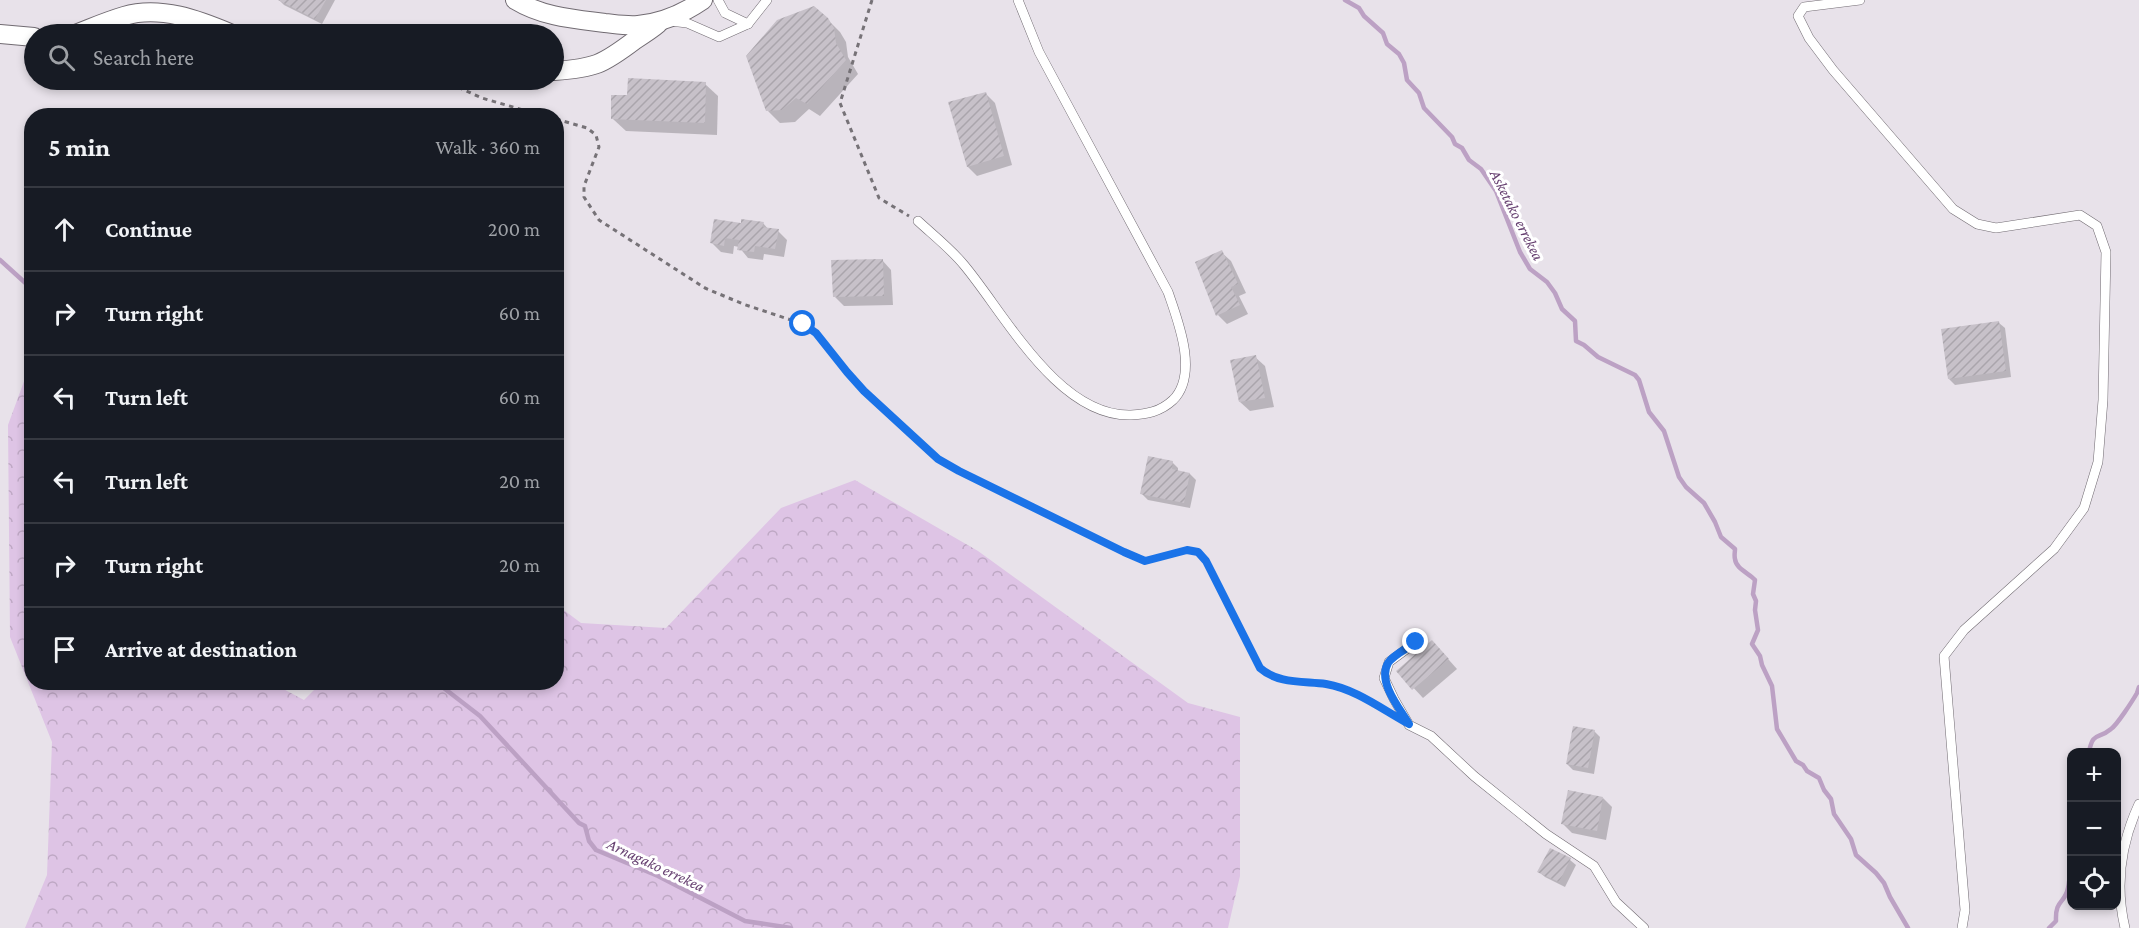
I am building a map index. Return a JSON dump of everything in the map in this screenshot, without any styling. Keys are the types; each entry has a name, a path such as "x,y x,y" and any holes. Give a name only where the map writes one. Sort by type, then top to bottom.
{"street":[{"path":"515,0 536,11 553,16 637,25 681,13 702,0"},
{"path":"102,24 126,15 160,12 208,24"},
{"path":"564,70 601,63 620,53 651,31 662,20"},
{"path":"601,63 610,45 610,23"},
{"path":"0,34 24,36"}],"lane":[{"path":"718,0 725,13 748,24"},
{"path":"662,20 687,23 719,37 748,24 767,0"},
{"path":"918,221 963,264 1038,363 1065,390 1097,407 1122,415 1152,414 1173,400 1183,385 1185,354 1180,327 1168,292 1039,52 1018,0"},
{"path":"1860,0 1804,7 1798,16 1809,38 1833,70 1953,209 1977,224 1996,228 2079,215 2097,226 2106,252 2103,400 2098,462 2084,508 2054,549 1964,630 1944,656 1965,910 1962,928"},
{"path":"1416,642 1389,662 1384,678 1409,724 1431,736 1474,776 1546,834 1594,866 1616,902 1644,928"},
{"path":"2125,928 2119,892 2122,857 2130,823 2139,804"}],"path":[{"path":"872,0 840,103 879,198 918,221"},
{"path":"464,90 516,108"},
{"path":"564,121 586,128 596,135 599,147 584,186 584,197 600,220 705,288 743,304 803,324 816,333 864,391 938,459 959,471 1145,561 1187,550 1198,552 1206,561 1260,668 1267,674 1279,679 1326,684 1346,689 1409,724"}],"green space":[{"path":"24,381 24,672 10,637 8,425"},
{"path":"855,480 978,551 1188,703 1240,717 1240,876 1228,928 25,928 47,875 52,742 31,690 285,690 304,700 314,690 564,690 564,610 581,623 666,628 781,508"}],"building":[{"path":"278,0 326,0 315,19"},
{"path":"814,6 828,18 834,28 836,43 846,60 807,104 796,98 782,110 766,111 746,56 777,20"},
{"path":"628,78 706,82 705,123 611,119 611,95 627,95"},
{"path":"986,92 1004,156 967,167 948,102"},
{"path":"714,219 741,223 741,219 764,222 762,227 779,229 775,249 755,246 754,252 737,250 739,240 725,238 724,246 710,243"},
{"path":"1222,250 1238,284 1231,287 1240,305 1216,316 1195,262"},
{"path":"883,259 884,296 833,297 831,260"},
{"path":"1999,321 2006,371 1948,379 1941,329"},
{"path":"1256,355 1265,398 1239,402 1230,360"},
{"path":"1148,456 1173,461 1172,469 1190,473 1184,503 1140,494"},
{"path":"1432,640 1449,659 1412,690 1396,671"},
{"path":"1573,726 1595,730 1588,768 1566,764"},
{"path":"1568,790 1603,797 1597,831 1561,824"},
{"path":"1550,848 1571,858 1559,882 1537,872"}],"waterway":[{"name":"Asketako errekea","path":"1345,0 1359,8 1364,16 1383,33 1387,44 1399,54 1404,63 1407,80 1419,93 1424,108 1452,137 1455,144 1462,148 1469,160 1481,169 1496,191 1520,252 1530,269 1547,282 1562,309 1575,321 1576,341 1598,357 1635,375 1639,380 1649,412 1664,431 1679,477 1686,487 1704,503 1721,537 1735,549 1738,566 1755,580 1753,594 1756,601 1758,630 1752,644 1760,656 1772,686 1777,729 1796,761 1819,778 1831,799 1834,814 1851,839 1856,855 1884,883 1908,928"},
{"name":"Arnagako errekea","path":"0,260 24,282"},
{"path":"2090,748 2094,738 2114,727 2139,687"},
{"name":"Arnagako errekea","path":"446,690 480,716 579,823 585,826 589,841 596,850 658,876 745,921 791,928"},
{"path":"2049,928 2056,921 2057,909 2067,893"}],"route":[{"path":"803,324 816,333 864,391 938,459 1145,561 1187,550 1198,552 1206,561 1260,668 1267,674 1279,679 1326,684 1346,689 1409,724 1384,678 1389,662 1416,642"}]}
